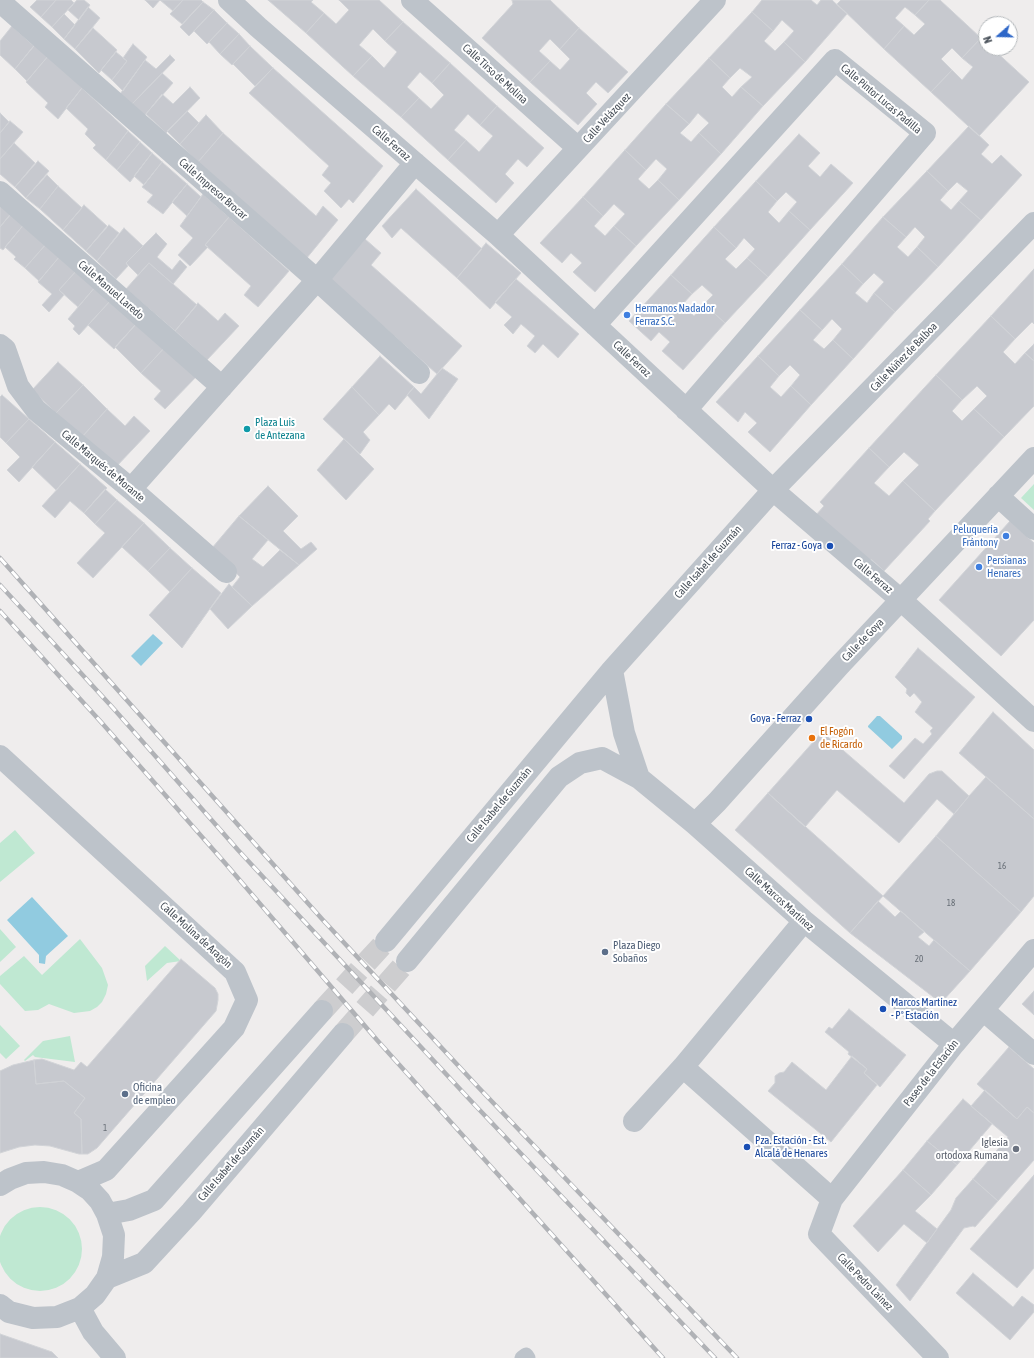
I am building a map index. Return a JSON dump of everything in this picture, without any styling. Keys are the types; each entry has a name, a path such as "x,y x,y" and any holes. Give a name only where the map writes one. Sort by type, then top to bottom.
{"street":[{"name":"Calle Ferraz","path":"229,0 258,27 498,235 773,490 901,600 1034,721"},
{"name":"Calle Tirso de Molina","path":"412,0 578,148"},
{"name":"Calle Velázquez","path":"498,235 715,0"},
{"name":"Calle Impresor Brocar","path":"6,6 317,280 419,373"},
{"name":"Calle Pintor Lucas Padilla","path":"595,325 834,60 925,133 686,410"},
{"path":"131,489 317,280 415,163"},
{"name":"Calle Manuel Laredo","path":"0,192 222,387"},
{"name":"Calle Núñez de Balboa","path":"773,490 1034,223"},
{"name":"Calle Marqués de Morante","path":"0,345 5,349 18,386 36,410 131,489 226,572"},
{"name":"Calle de Goya","path":"695,824 839,666 1034,458"},
{"name":"Calle Isabel de Guzmán","path":"386,941 612,670 773,490"},
{"path":"998,496 1034,529"},
{"path":"612,670 624,733 639,778"},
{"name":"Calle Molina de Aragón","path":"0,756 235,972 247,1000 234,1028 106,1170 78,1182"},
{"name":"Calle Marcos Martínez","path":"407,961 559,777 580,763 602,758 639,778 695,824 804,921 954,1044"},
{"path":"634,1121 683,1067 804,921"},
{"name":"Paseo de la Estación","path":"832,1199 954,1044 1034,950"},
{"path":"983,1010 1034,1054"},
{"path":"107,1214 129,1210 154,1200 322,1011"},
{"name":"Calle Isabel de Guzmán","path":"107,1278 144,1263 190,1212 343,1034"},
{"path":"683,1067 832,1199"},
{"path":"0,1185 10,1179 26,1173 44,1172 62,1175 78,1182 90,1190 100,1201 107,1214 114,1235 113,1257 107,1278 95,1295 80,1308 57,1317 33,1318 9,1312 0,1305"},
{"name":"Calle Pedro Lainez","path":"832,1199 819,1234 938,1358"},
{"path":"80,1308 93,1332 115,1358"}],"lane":[{"path":"522,1358 526,1355 528,1358"}],"green space":[{"path":"1034,484 1034,510 1021,498"},
{"path":"15,830 35,853 0,882 0,843"},
{"path":"0,929 16,947 0,962"},
{"path":"80,939 102,968 108,985 102,1002 90,1011 74,1013 49,1004 38,1010 25,1011 0,984 0,976 24,956 42,975"},
{"path":"165,946 181,961 167,963 147,981 145,966"},
{"path":"0,1025 20,1046 6,1059 0,1053"},
{"path":"70,1036 75,1062 35,1057 33,1055 25,1061 24,1060 43,1041"},
{"path":"32,1207 48,1207 64,1214 75,1225 82,1241 82,1257 79,1265 70,1279 64,1284 48,1291 32,1291 16,1284 5,1273 -2,1257 -2,1241 5,1225 16,1214"}],"water":[{"path":"153,634 163,643 141,666 131,656"},
{"path":"877,716 880,716 902,736 902,739 892,749 868,727"},
{"path":"32,897 68,936 46,956 45,964 39,963 39,955 7,920"}],"building":[{"path":"37,0 56,0 41,17 30,7"},
{"path":"56,0 71,0 74,3 52,27 41,17"},
{"path":"77,0 84,0 90,5 79,20 68,10"},
{"path":"145,0 160,0 153,8"},
{"path":"160,0 183,0 173,11"},
{"path":"183,0 201,0 203,2 182,24 170,14"},
{"path":"268,0 313,0 311,2 324,13 306,33"},
{"path":"339,0 379,0 403,22 385,41 373,29 359,45 372,56 353,76 306,33 324,13 336,24 349,10"},
{"path":"512,0 550,0 579,28 560,49 550,39 539,51 550,61 530,82 482,38 513,4"},
{"path":"762,0 811,0 817,5 821,0 832,0 847,14 805,62 784,42 794,31 782,20 773,31 752,12"},
{"path":"841,0 929,0 915,15 905,7 895,18 904,26 884,49 837,4"},
{"path":"929,0 940,0 978,35 978,41 962,58 952,48 941,59 952,70 931,92 884,49 904,26 914,35 925,24 915,15"},
{"path":"203,2 214,10 189,36 180,27"},
{"path":"88,7 100,18 75,49 64,39"},
{"path":"214,10 227,23 207,44 194,31"},
{"path":"752,12 773,31 764,41 775,51 784,42 805,62 763,106 741,87 752,77 740,68 730,78 709,58"},
{"path":"64,14 75,25 64,39 52,27"},
{"path":"403,22 450,63 432,83 420,72 407,87 419,98 401,117 353,76 372,56 384,68 397,52 385,41"},
{"path":"227,23 239,34 220,54 209,42"},
{"path":"12,26 34,46 15,69 0,55 0,41"},
{"path":"93,28 117,50 99,73 75,49"},
{"path":"579,28 628,72 608,93 596,82 586,93 597,104 578,125 530,82 550,61 560,70 570,59 560,49"},
{"path":"239,34 250,46 232,65 220,54"},
{"path":"978,41 978,56 1001,56 1029,82 979,136 931,92 952,70 962,80 973,67 962,58"},
{"path":"36,43 49,55 27,81 15,69"},
{"path":"133,44 147,57 123,91 112,80 127,61 123,58"},
{"path":"250,46 273,68 255,86 233,64"},
{"path":"116,52 127,61 112,80 101,70"},
{"path":"49,55 82,88 58,119 45,107 48,103 26,82"},
{"path":"170,55 175,60 132,104 120,94 145,60 156,69"},
{"path":"709,58 730,78 722,87 732,97 741,87 763,106 721,154 699,133 709,123 698,113 689,124 666,104"},
{"path":"450,63 497,106 480,125 468,114 454,130 466,140 448,160 401,117 419,98 431,109 444,95 432,83"},
{"path":"273,68 383,166 353,203 349,199 341,208 324,191 331,183 322,175 329,166 249,93"},
{"path":"162,73 173,83 144,116 132,104"},
{"path":"190,87 200,98 166,133 146,114 162,94 173,104"},
{"path":"82,88 128,131 106,160 93,148 96,145 85,134 88,129 66,108"},
{"path":"666,104 689,124 680,133 691,142 699,133 721,154 679,200 658,180 667,169 656,159 646,170 625,150"},
{"path":"497,106 544,148 527,167 518,159 505,174 514,183 496,203 448,160 466,140 479,152 493,136 480,125"},
{"path":"187,111 199,123 180,144 167,131"},
{"path":"0,113 9,122 0,133"},
{"path":"206,115 223,133 198,162 180,144"},
{"path":"10,121 23,132 0,159 0,133"},
{"path":"969,126 989,145 981,154 992,164 1001,155 1022,175 981,220 959,201 968,191 957,182 948,191 927,171"},
{"path":"128,131 140,142 117,170 106,160"},
{"path":"223,133 316,216 323,206 338,220 306,259 198,162"},
{"path":"799,134 820,153 808,166 820,177 831,164 853,183 810,230 789,211 797,202 786,192 777,201 756,181"},
{"path":"140,142 152,153 130,182 117,170"},
{"path":"14,143 35,163 15,187 0,174 0,159"},
{"path":"625,150 646,170 638,179 649,189 658,180 679,200 636,246 614,226 625,214 614,204 603,216 583,197"},
{"path":"152,153 162,162 144,185 134,176"},
{"path":"38,161 49,171 26,198 15,187"},
{"path":"162,162 187,184 163,214 147,202 153,195 142,187"},
{"path":"927,171 948,191 940,200 951,210 959,201 981,220 938,267 917,247 925,237 915,227 906,237 883,217"},
{"path":"47,175 58,186 40,209 26,198"},
{"path":"756,181 777,201 768,212 779,223 789,211 810,230 768,277 747,258 755,249 744,238 736,248 714,227"},
{"path":"187,184 201,197 187,216 172,202"},
{"path":"58,186 82,208 63,230 40,209"},
{"path":"416,189 482,249 457,278 401,228 392,238 382,226"},
{"path":"203,194 229,217 205,245 208,247 190,266 178,255 193,238 180,226"},
{"path":"583,197 603,216 594,226 605,236 614,226 636,246 595,292 573,272 582,263 571,253 562,263 540,243"},
{"path":"0,204 11,214 0,227"},
{"path":"84,205 107,226 86,251 63,230"},
{"path":"12,212 25,223 3,250 0,248 0,227"},
{"path":"229,217 289,271 258,307 244,295 251,286 205,245"},
{"path":"883,217 906,237 897,247 908,257 917,247 938,267 895,312 874,293 884,282 874,273 863,284 842,264"},
{"path":"25,223 47,243 25,268 14,259 16,257 5,247"},
{"path":"109,225 119,233 97,261 86,251"},
{"path":"714,227 736,248 725,259 736,269 747,258 768,277 725,323 704,304 713,295 702,285 692,294 671,275"},
{"path":"124,228 143,246 126,263 128,266 116,279 97,261"},
{"path":"156,233 167,244 157,257 172,270 180,260 187,267 173,284 149,263 138,275 126,263"},
{"path":"365,239 381,253 371,265 462,346 437,374 330,279"},
{"path":"47,243 60,256 39,281 25,268"},
{"path":"486,243 521,273 490,309 457,278"},
{"path":"60,256 77,270 59,290 64,295 49,312 42,305 52,294 38,282"},
{"path":"149,263 197,305 175,331 126,289"},
{"path":"842,264 863,284 855,293 867,303 874,293 895,312 853,359 833,340 842,329 832,319 822,330 800,310"},
{"path":"1034,269 1034,324 1032,322 1015,339 991,316"},
{"path":"77,270 96,286 78,307 59,290"},
{"path":"671,275 692,294 682,305 694,316 704,304 725,323 683,370 662,351 670,342 659,332 651,341 629,321"},
{"path":"516,279 579,334 558,358 543,344 535,353 527,346 535,336 521,324 513,334 504,325 512,317 495,302"},
{"path":"96,286 111,300 79,335 73,329 75,326 68,319"},
{"path":"111,300 137,323 114,349 88,325"},
{"path":"198,303 218,321 225,313 239,326 207,360 175,331"},
{"path":"800,310 822,330 813,340 824,349 833,340 853,359 811,405 791,386 800,375 790,365 779,376 758,356"},
{"path":"991,316 1015,339 1003,352 1015,364 1025,353 1034,361 1034,406 1004,437 974,409 987,396 977,386 962,400 936,375"},
{"path":"137,323 166,346 141,373 115,347"},
{"path":"1034,344 1034,361 1025,353"},
{"path":"166,346 198,375 165,409 154,399 161,391 141,373"},
{"path":"380,356 414,387 395,410 389,404 379,415 352,387"},
{"path":"758,356 779,376 770,387 781,397 791,386 811,405 770,452 748,432 757,423 745,412 738,422 716,402"},
{"path":"58,362 83,385 56,413 32,390"},
{"path":"442,368 458,379 429,419 407,395 414,387 421,394"},
{"path":"936,375 962,400 952,411 962,421 974,409 1004,437 935,511 903,481 919,465 904,452 889,467 869,448"},
{"path":"83,385 107,409 82,437 56,413"},
{"path":"352,387 379,415 363,432 370,440 360,454 323,419"},
{"path":"2,395 29,419 6,443 0,437 0,397"},
{"path":"107,409 125,426 134,416 150,431 115,468 82,437"},
{"path":"29,419 55,442 19,482 7,470 20,457 6,443"},
{"path":"344,439 374,469 346,500 317,470"},
{"path":"55,442 80,464 56,490 32,467"},
{"path":"869,448 889,467 874,483 889,496 903,481 935,511 928,519 930,521 884,571 871,559 867,564 815,516 824,506 820,502"},
{"path":"80,464 107,488 84,513 70,501 55,518 42,506"},
{"path":"268,486 298,516 283,531 301,549 311,542 317,549 299,565 239,516"},
{"path":"105,489 117,500 95,524 84,513"},
{"path":"117,500 144,523 93,578 77,563 105,533 95,524"},
{"path":"239,516 268,540 252,559 263,567 280,550 299,565 252,606 232,587 240,577 212,548"},
{"path":"1010,521 1034,543 1034,620 1001,656 939,600"},
{"path":"144,523 170,548 148,571 122,547"},
{"path":"170,548 192,568 170,592 148,571"},
{"path":"192,568 221,593 182,648 149,615"},
{"path":"229,584 252,606 228,629 210,609"},
{"path":"918,648 975,697 904,779 889,766 915,738 923,744 932,734 930,731 933,728 915,712 922,702 914,693 910,697 906,693 907,689 895,677"},
{"path":"993,712 1034,750 1034,819 959,753"},
{"path":"822,732 904,803 929,774 937,771 942,771 969,796 954,814 937,799 899,843 837,790 805,827 768,793"},
{"path":"986,777 1034,819 1034,896 1021,912 936,836"},
{"path":"768,793 883,896 850,933 735,830"},
{"path":"936,836 1021,912 970,971 883,896"},
{"path":"878,901 895,917 901,911 924,932 918,937 929,946 934,940 970,971 941,1003 850,933"},
{"path":"181,959 215,988 218,994 216,1011 97,1148 88,1154 82,1154 81,1119 74,1113 85,1098 64,1081 36,1084 34,1060 42,1059 74,1070 81,1062 87,1067"},
{"path":"1034,991 1034,1015 1022,1004"},
{"path":"849,1009 906,1055 880,1087 864,1073 867,1069 848,1054 849,1052 825,1032 829,1027 832,1029"},
{"path":"1009,1047 1034,1069 1034,1113 1027,1107 1017,1119 977,1084"},
{"path":"852,1056 867,1069 864,1073 877,1085 831,1142 768,1091 775,1083 775,1076 784,1072 792,1062 826,1090"},
{"path":"34,1060 36,1084 64,1081 85,1098 74,1113 81,1119 82,1154 50,1146 35,1145 19,1147 0,1153 0,1071 13,1065"},
{"name":"Iglesia ortodoxa Rumana","path":"985,1090 1017,1119 1027,1107 1034,1113 1034,1160 998,1201 973,1179 1008,1137 971,1106"},
{"path":"963,1099 992,1124 957,1165 927,1141"},
{"path":"927,1141 957,1165 931,1195 903,1170"},
{"path":"903,1170 931,1195 915,1211 937,1229 927,1243 904,1224 878,1252 853,1226"},
{"path":"1034,1175 1034,1268 1017,1288 970,1249"},
{"path":"973,1179 998,1201 975,1227 964,1228 910,1301 896,1285 951,1210 956,1198"},
{"path":"973,1273 1013,1307 1022,1296 1034,1305 1034,1312 1010,1340 956,1293"},
{"path":"0,1334 52,1352 58,1358 0,1358"}],"tunnel":[{"path":"322,1011 386,941"},
{"path":"343,1034 407,961"}],"railway":[{"path":"0,558 322,919 479,1088 737,1358"},
{"path":"0,585 113,708 238,850 472,1102 715,1358"},
{"path":"0,611 101,722 225,863 377,1040 663,1358"}],"place":[{"name":"Hermanos Nadador Ferraz S.C.","path":"627,315"},
{"name":"Plaza Luis de Antezana","path":"247,429"},
{"name":"Peluquería Frántony","path":"1006,536"},
{"name":"Ferraz - Goya","path":"830,546"},
{"name":"Persianas Henares","path":"979,567"},
{"name":"Goya - Ferraz","path":"809,719"},
{"name":"El Fogón de Ricardo","path":"812,738"},
{"name":"Plaza Diego Sobaños","path":"605,952"},
{"name":"Marcos Martínez - Pº Estación","path":"883,1009"},
{"name":"Oficina de empleo","path":"125,1094"},
{"name":"Pza. Estación - Est. Alcalá de Henares","path":"747,1147"},
{"name":"Iglesia ortodoxa Rumana","path":"1016,1149"}]}
